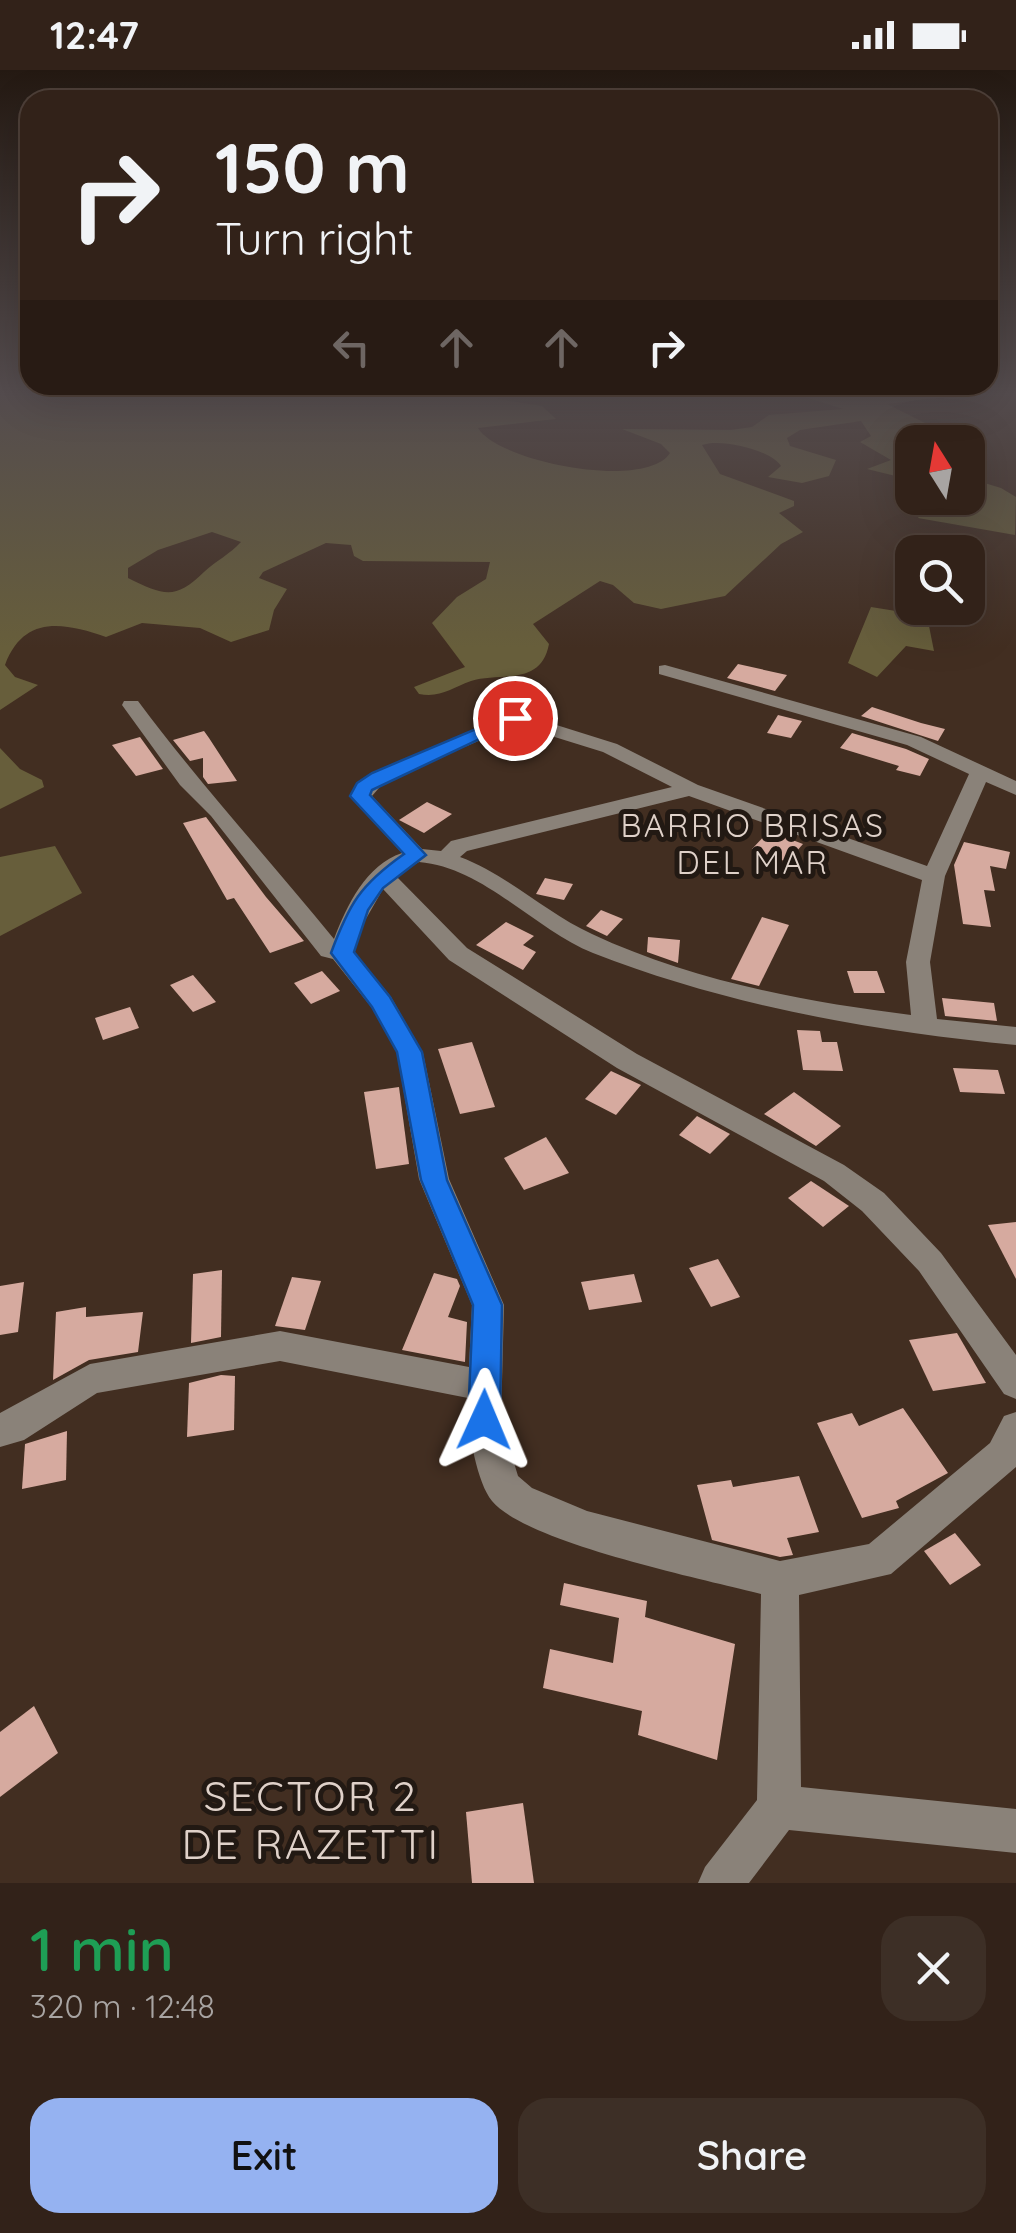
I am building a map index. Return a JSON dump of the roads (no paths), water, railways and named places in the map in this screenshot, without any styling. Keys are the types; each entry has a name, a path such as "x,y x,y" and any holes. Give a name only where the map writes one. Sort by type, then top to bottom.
{"street":[{"path":"666,670 914,741 1016,789"},
{"path":"132,705 176,767 219,811 330,950 342,953 382,1003 410,1052 434,1180 488,1305 484,1420 494,1468 503,1487 520,1501 587,1530 780,1580 878,1561 1003,1455 1016,1428"},
{"path":"934,876 847,848 692,789 610,748 515,718 378,777 360,796 430,858 476,873 570,934 644,965 815,1012 1016,1036"},
{"path":"925,1028 918,962 934,876 980,772"},
{"path":"342,953 358,910 382,875 459,846 692,789"},
{"path":"382,875 458,954 627,1061 788,1147 873,1202 930,1262 1016,1383"},
{"path":"0,1430 12,1428 90,1379 280,1346 484,1386"},
{"path":"721,1883 779,1807 780,1580"},
{"path":"779,1807 1016,1831"}],"district":[{"name":"BARRIO BRISAS DEL MAR","path":"753,844"},
{"name":"SECTOR 2 DE RAZETTI","path":"311,1820"}]}
